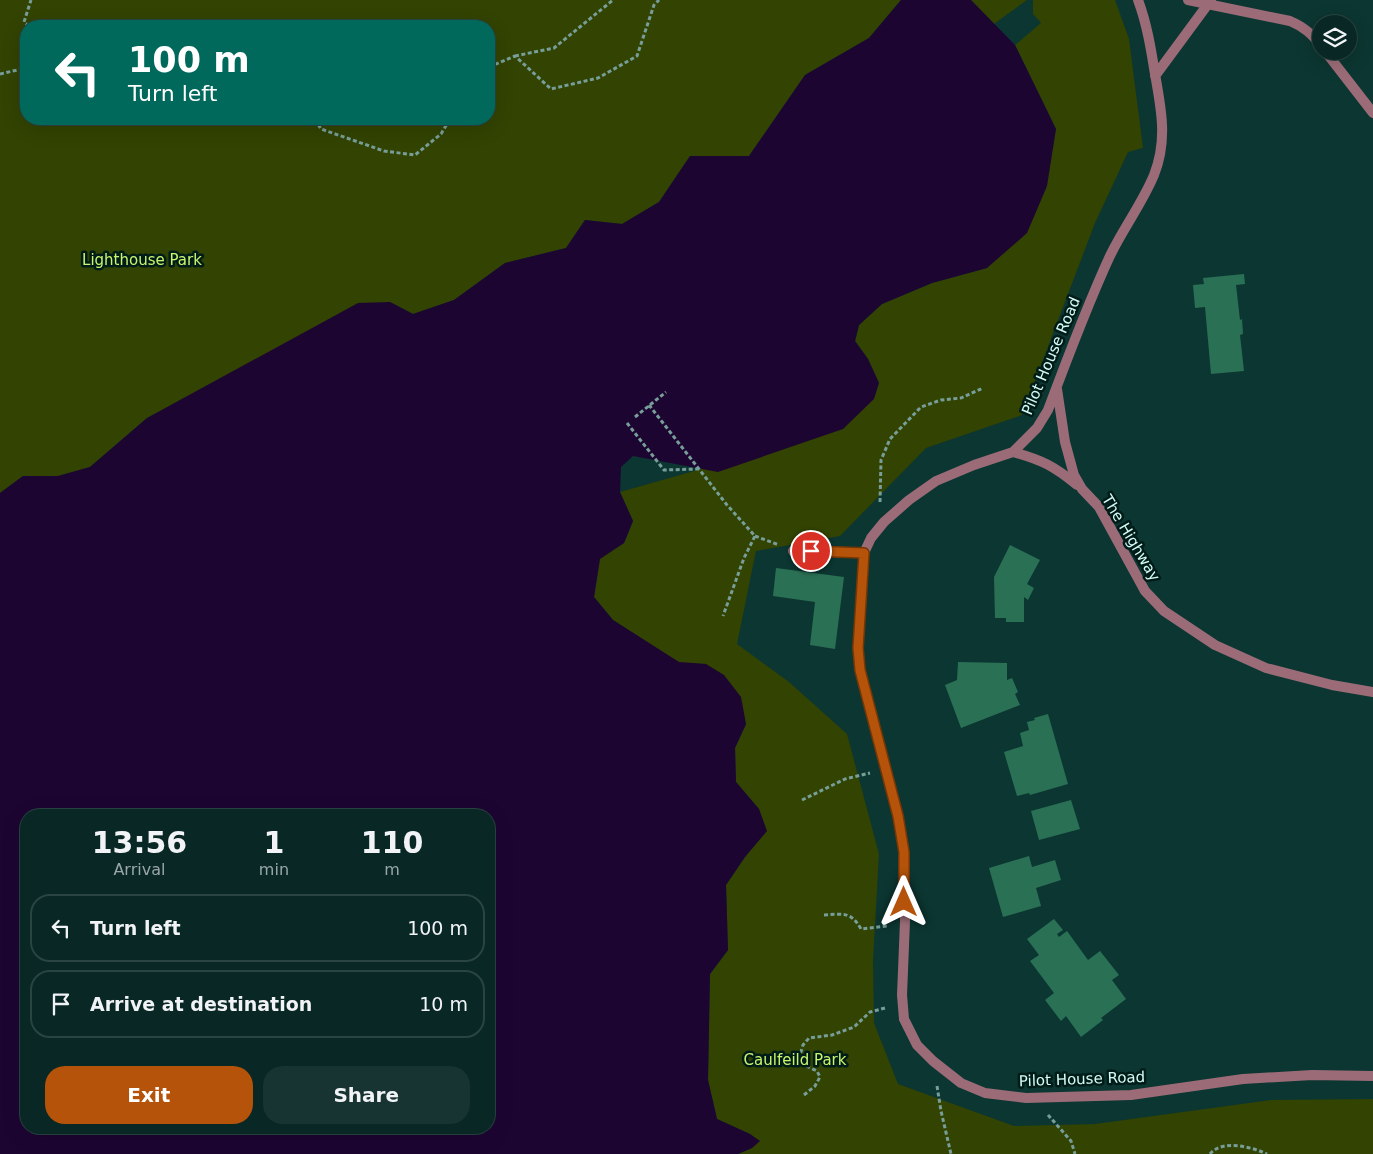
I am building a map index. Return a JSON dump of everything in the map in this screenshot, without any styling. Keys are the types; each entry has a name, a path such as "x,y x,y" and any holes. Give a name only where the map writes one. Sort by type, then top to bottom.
{"street":[{"name":"Pilot House Road","path":"1138,0 1144,15 1150,41 1161,104 1162,131 1159,154 1154,174 1109,257 1048,410 1037,428 1013,452 974,465 936,481 909,500 884,522 871,538 864,553 858,648 860,670 898,816 904,852 905,921 902,995 904,1019 917,1045 933,1061 961,1083 986,1093 1026,1098 1130,1095 1243,1079 1312,1075 1373,1076"},
{"path":"1188,0 1210,2 1290,21 1312,34"},
{"path":"1155,76 1210,2"},
{"path":"1332,60 1373,113"},
{"name":"The Highway","path":"1057,386 1065,442 1074,475 1082,489"},
{"name":"The Highway","path":"1013,452 1046,462 1060,470 1082,489 1099,507 1145,591 1164,611 1215,645 1266,668 1373,692"},
{"path":"794,551 864,553"}],"path":[{"path":"25,20 30,0"},
{"path":"495,64 515,56 554,48 613,0"},
{"path":"515,56 551,89 598,78 637,56 654,5 659,0"},
{"path":"0,74 20,69"},
{"path":"318,125 320,129 384,151 415,155 441,134 446,125"},
{"path":"884,522 880,503 881,460 890,439 921,407 941,400 961,398 983,388"},
{"path":"635,417 666,392"},
{"path":"649,405 727,504 755,536 794,551"},
{"path":"627,423 664,470 699,469"},
{"path":"723,616 744,558 755,536"},
{"path":"802,800 846,779 885,769"},
{"path":"824,915 844,914 855,918 861,929 880,928 905,921"},
{"path":"804,1095 815,1086 820,1077 818,1071 804,1065 800,1056 803,1045 809,1038 832,1035 854,1027 870,1012 889,1007 902,995"},
{"path":"933,1061 941,1111 951,1154"},
{"path":"1044,1097 1047,1114 1070,1141 1075,1154"},
{"path":"1210,1154 1214,1149 1231,1145 1256,1149 1267,1154"}],"green space":[{"name":"Lighthouse Park","path":"0,0 901,0 869,38 805,75 749,156 690,156 659,202 622,224 585,220 566,248 505,263 454,300 413,314 390,302 147,418 90,467 58,476 23,476 0,493"},
{"path":"971,0 1027,0 994,24"},
{"name":"Caulfeild Park","path":"1033,0 1115,0 1129,39 1143,148 1128,152 1095,223 1022,415 926,448 840,536 756,551 737,644 789,682 847,734 879,854 873,961 874,1023 898,1084 1014,1126 1095,1124 1271,1100 1373,1099 1373,1154 738,1154 752,1148 750,1134 717,1119 708,1080 710,974 728,950 726,885 766,831 759,809 736,782 735,748 746,724 706,664 679,663 613,620 594,597 600,558 624,543 633,521 620,492 843,429 879,383 868,359 855,341 859,325 882,304 932,283 987,268 1056,129 1015,45 1041,23 1033,14"}],"shaded area":[{"path":"901,0 971,0 1015,45 1056,129 1047,186 1027,233 987,268 932,283 882,304 859,325 855,341 868,359 879,383 874,399 843,429 718,472 633,456 621,467 620,492 633,521 624,543 600,559 594,597 613,620 679,662 706,664 724,675 741,697 746,724 735,748 736,782 759,809 767,831 745,857 726,885 728,950 710,974 708,1080 717,1119 750,1134 760,1141 752,1148 738,1154 0,1154 0,493 23,476 58,476 90,467 147,418 358,303 390,302 413,314 454,300 505,263 566,248 585,220 622,224 659,202 690,156 749,156 805,75 869,38"}],"building":[{"path":"1244,274 1245,284 1236,285 1240,320 1242,319 1243,334 1240,335 1244,371 1211,374 1205,307 1195,308 1193,285 1204,284 1203,278"},
{"path":"1010,545 1040,560 1027,584 1034,588 1028,600 1024,597 1024,622 1006,622 1006,618 995,618 994,577"},
{"path":"776,568 844,577 835,649 810,645 815,602 773,596"},
{"path":"958,662 1007,663 1007,680 1012,678 1018,692 1015,694 1020,705 961,728 945,685 957,680"},
{"path":"1048,714 1068,784 1030,795 1029,793 1017,796 1004,752 1023,746 1020,733 1029,730 1027,722"},
{"path":"1071,800 1080,829 1039,840 1031,811"},
{"path":"1029,856 1032,867 1055,860 1061,880 1036,888 1041,906 1003,917 989,868"},
{"path":"1054,919 1063,930 1057,934 1059,937 1067,931 1088,960 1100,951 1119,975 1112,980 1126,999 1101,1018 1103,1020 1081,1037 1066,1016 1061,1021 1045,1000 1054,993 1030,961 1039,955 1027,939"}],"route":[{"path":"811,551 864,553 858,648 860,670 898,816 904,852 904,902"}]}
